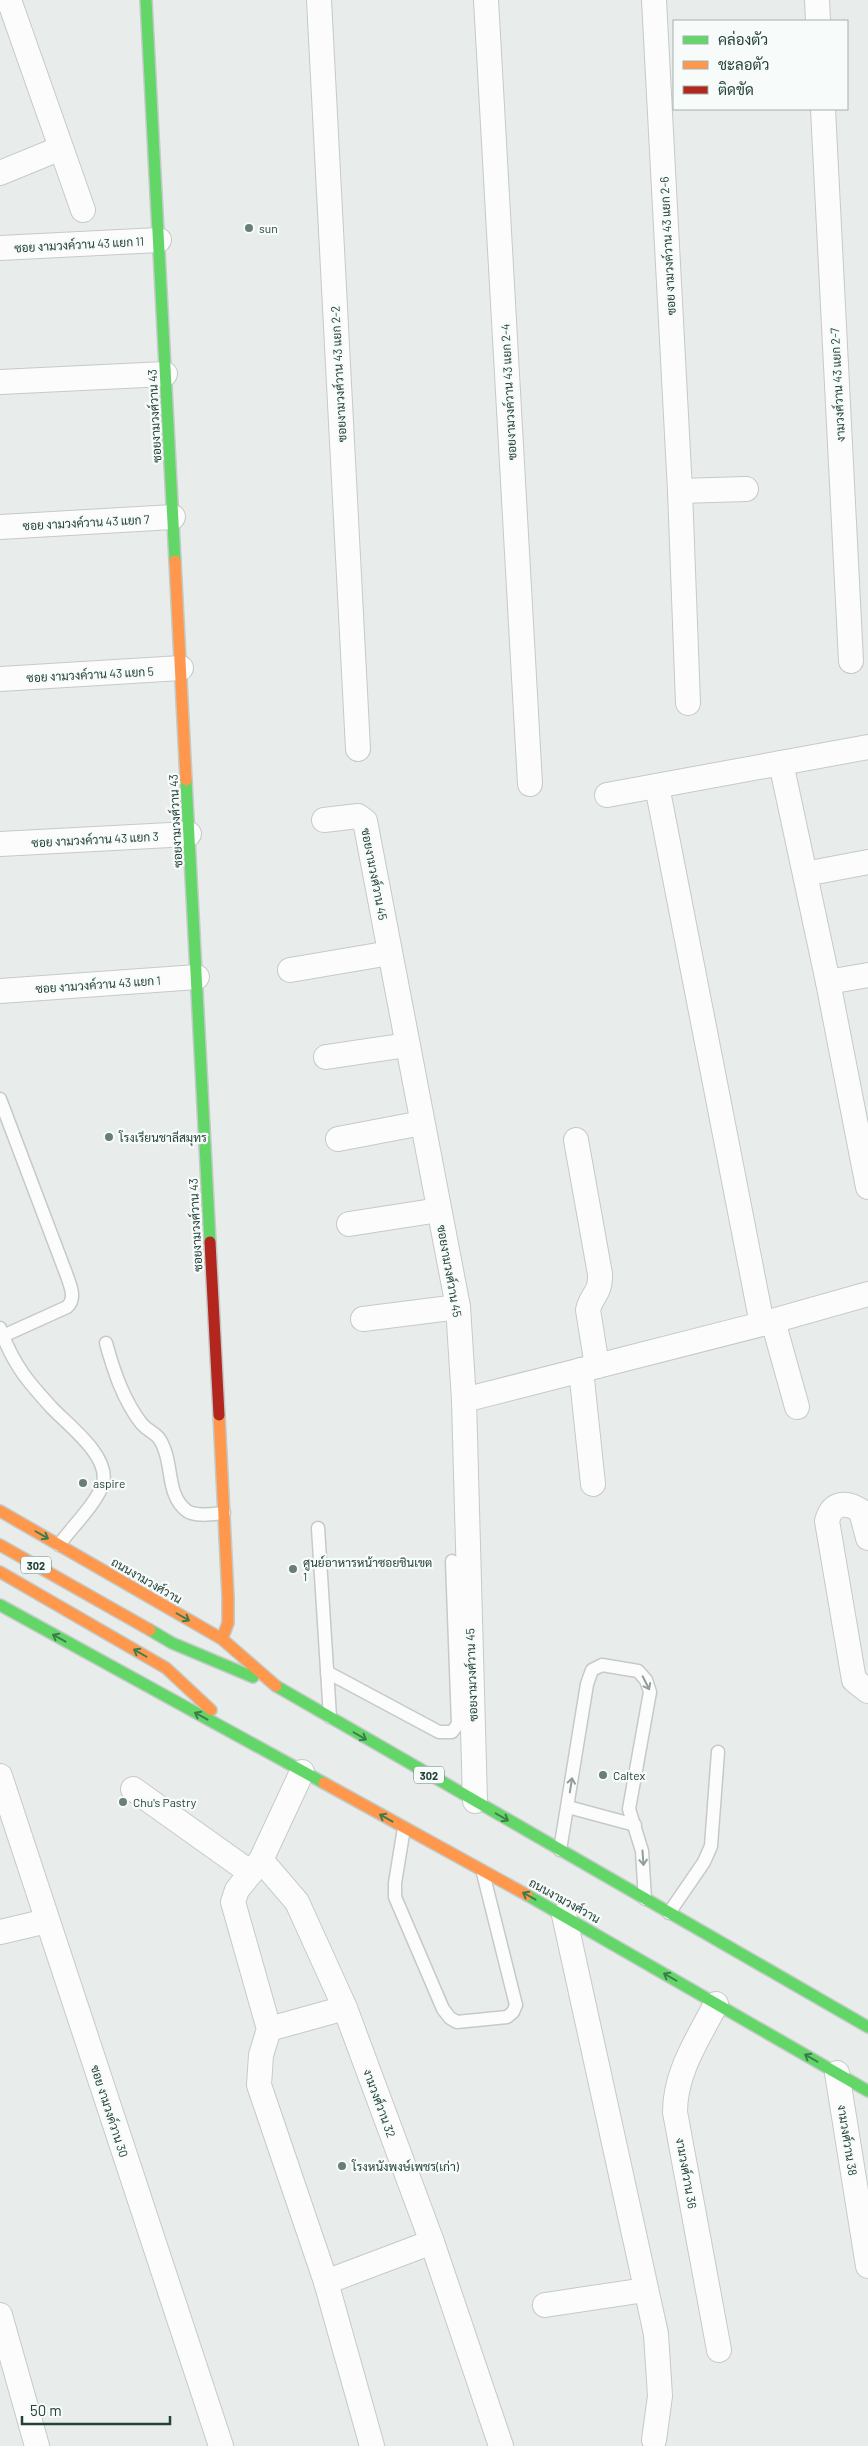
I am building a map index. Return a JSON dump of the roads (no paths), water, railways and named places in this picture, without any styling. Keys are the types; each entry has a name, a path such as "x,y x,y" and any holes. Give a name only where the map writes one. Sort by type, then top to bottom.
{"main road":[{"name":"ซอยงามวงศ์วาน 43","path":"146,0 228,1597 228,1623 222,1639"},
{"name":"ถนนงามวงศ์วาน","path":"0,1511 222,1639 272,1684"},
{"name":"ถนนงามวงศ์วาน","path":"0,1545 172,1643 272,1684 868,2027"},
{"name":"ถนนงามวงศ์วาน","path":"0,1572 166,1668 244,1740"},
{"name":"ถนนงามวงศ์วาน","path":"0,1605 564,1915 868,2091"}],"street":[{"name":"ซอยงามวงศ์วาน 43 แยก 2-2","path":"319,0 358,749"},
{"name":"ซอยงามวงค์วาน 43 แยก 2-4","path":"486,0 530,784"},
{"name":"ซอย งามวงค์วาน 43 แยก 2-6","path":"654,0 680,491 688,703"},
{"path":"817,0 818,20"},
{"path":"8,16 61,148 83,210"},
{"name":"งามวงศ์วาน 43 แยก 2-7","path":"823,110 851,660"},
{"path":"0,173 61,148"},
{"name":"ซอย งามวงค์วาน 43 แยก 11","path":"0,248 158,240"},
{"path":"0,382 165,374"},
{"path":"680,491 746,489"},
{"name":"ซอย งามวงค์วาน 43 แยก 7","path":"0,527 173,517"},
{"name":"ซอย งามวงค์วาน 43 แยก 5","path":"0,679 181,668"},
{"path":"607,795 868,747"},
{"path":"781,762 828,982 868,1187"},
{"path":"656,786 768,1322 797,1406"},
{"name":"ซอยงามวงศ์วาน 45","path":"324,820 358,816 365,821 458,1307 464,1400 475,1802"},
{"name":"ซอย งามวงค์วาน 43 แยก 3","path":"0,844 189,834"},
{"path":"805,874 868,862"},
{"path":"290,970 390,953"},
{"path":"828,982 868,975"},
{"name":"ซอย งามวงค์วาน 43 แยก 1","path":"0,990 196,977"},
{"path":"326,1057 407,1045"},
{"path":"338,1139 422,1123"},
{"path":"576,1140 600,1274 600,1286 589,1304 588,1310 593,1484"},
{"path":"349,1224 439,1210"},
{"path":"464,1400 768,1322 868,1294"},
{"path":"363,1319 458,1307"},
{"path":"868,1538 861,1511 844,1504 836,1506 829,1512 827,1521 854,1680 864,1690 868,1691"},
{"path":"302,1772 256,1866 238,1890 233,1902 235,1915 269,2029 261,2055 260,2085 326,2282 372,2446"},
{"name":"ซอย งามวงค์วาน 30","path":"0,1776 220,2446"},
{"name":"งามวงศ์วาน 32","path":"133,1789 256,1866 297,1902 345,2008 432,2242 501,2446"},
{"path":"564,1915 656,2334 660,2396 654,2440"},
{"path":"0,1932 47,1922"},
{"name":"งามวงศ์วาน 36","path":"716,2004 680,2074 675,2093 675,2112 719,2350"},
{"path":"269,2029 345,2008"},
{"name":"งามวงศ์วาน 38","path":"837,2074 868,2266"},
{"path":"326,2282 432,2242"},
{"path":"545,2305 645,2290"},
{"path":"0,2315 36,2446"}],"lane":[{"path":"0,1100 67,1276 72,1295 71,1304 67,1308 2,1332 13,1358 24,1375 82,1437 102,1465 104,1478 98,1494 58,1544"},
{"path":"106,1343 116,1378 127,1401 142,1425 158,1435 166,1452 176,1498 187,1511 195,1514 224,1514"},
{"path":"318,1528 330,1718"},
{"path":"327,1672 439,1732 452,1732 458,1724 452,1561"},
{"path":"560,1850 587,1684 592,1670 602,1665 638,1671 646,1680 650,1692 629,1809 642,1852 645,1899"},
{"path":"669,1913 704,1862 711,1846 718,1752"},
{"path":"568,1807 635,1825"},
{"path":"404,1828 395,1883 395,1897 442,2009 450,2018 457,2022 507,2017 516,2005 482,1870"}],"place":[{"name":"sun","path":"249,228"},
{"name":"โรงเรียนชาลีสมุทร","path":"109,1137"},
{"name":"aspire","path":"83,1483"},
{"name":"ศูนย์อาหารหน้าซอยชินเขต 1","path":"293,1569"},
{"name":"Caltex","path":"603,1775"},
{"name":"Chu's Pastry","path":"123,1802"},
{"name":"โรงหนังพงษ์เพชร(เก่า)","path":"342,2166"}]}
